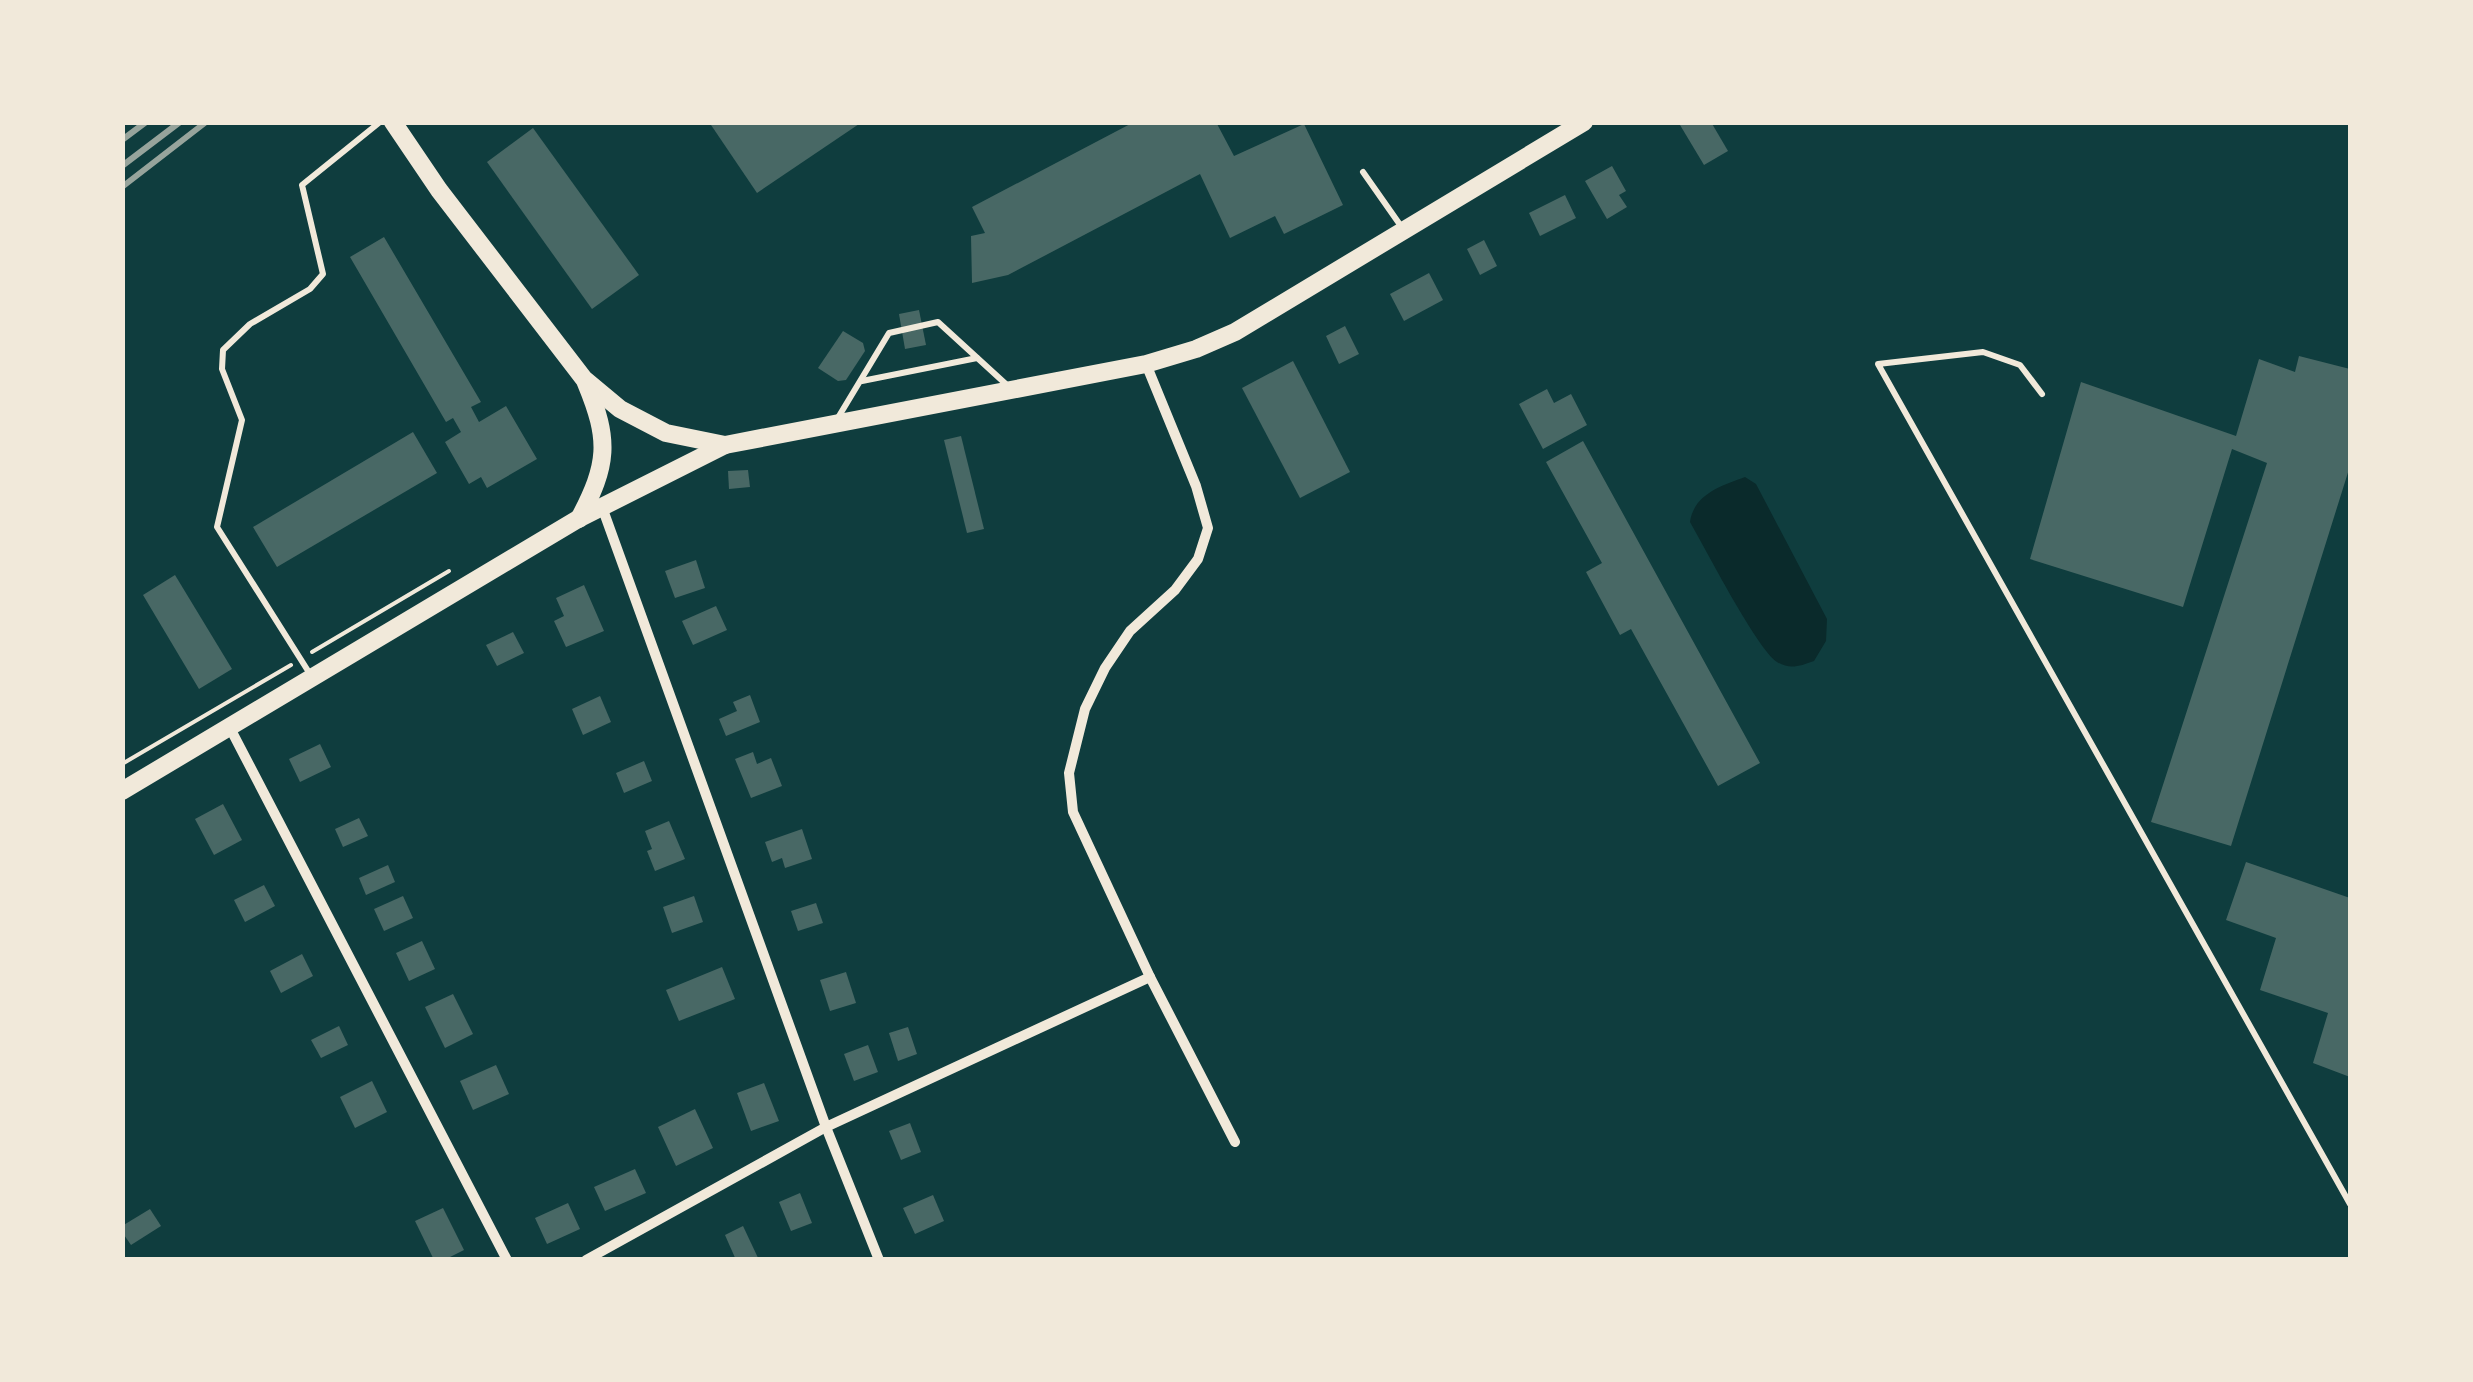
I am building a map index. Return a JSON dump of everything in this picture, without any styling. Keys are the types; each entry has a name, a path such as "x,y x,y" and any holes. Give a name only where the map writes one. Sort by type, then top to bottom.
{"main road":[{"path":"393,122 584,379 620,409 666,434 724,445"},
{"path":"122,791 578,519 724,445 1146,364 1196,349 1235,332 1584,122"},
{"path":"578,519 596,486 604,454 600,415 584,379"}],"street":[{"path":"1146,364 1196,486 1208,528 1198,559 1176,590 1130,631 1105,668 1085,709 1069,773 1073,812 1150,977 1235,1142"},
{"path":"602,507 826,1127 879,1260"},
{"path":"230,728 507,1260"},
{"path":"586,1260 826,1127 1150,977"}],"lane":[{"path":"313,679 217,527 242,420 222,369 222,350 250,324 310,290 323,274 302,185 380,122"},
{"path":"1363,172 1404,230"},
{"path":"834,425 889,333 938,322 1012,391"},
{"path":"2042,394 2020,365 1982,352 1878,364 2350,1204"},
{"path":"860,381 978,358"}],"path":[{"path":"122,764 450,571"}],"water":[{"path":"1745,477 1756,484 1827,619 1826,641 1814,661 1800,666 1786,666 1768,653 1690,522 1703,498"}],"building":[{"path":"709,122 862,122 757,193"},
{"path":"1134,122 1216,122 1234,156 1304,124 1343,205 1284,234 1275,216 1230,238 1200,174 1008,275 972,283 971,236 985,233 972,207"},
{"path":"1711,122 1728,151 1704,165 1680,125"},
{"path":"533,128 639,275 592,309 487,162"},
{"path":"1612,166 1626,191 1619,195 1627,207 1607,219 1585,181"},
{"path":"1565,195 1576,218 1540,236 1529,213"},
{"path":"384,237 481,402 471,407 479,422 506,406 537,459 487,488 481,477 469,484 445,442 461,432 453,418 446,422 350,257"},
{"path":"1484,240 1497,266 1480,275 1467,249"},
{"path":"1429,273 1443,300 1404,321 1390,294"},
{"path":"919,310 926,345 905,349 899,314"},
{"path":"1345,326 1359,354 1339,364 1326,336"},
{"path":"843,331 863,343 865,351 846,380 838,381 818,368"},
{"path":"2299,356 2350,369 2350,466 2231,846 2151,822 2267,463 2232,449 2183,607 2030,559 2081,382 2236,436 2259,359 2295,372"},
{"path":"1293,361 1350,472 1300,498 1242,388"},
{"path":"1547,389 1554,403 1571,394 1587,425 1543,449 1519,404"},
{"path":"413,432 437,473 277,567 253,527"},
{"path":"961,436 984,529 967,533 944,440"},
{"path":"1583,441 1760,763 1718,786 1631,629 1620,635 1586,572 1602,563 1546,462"},
{"path":"748,470 750,487 729,489 728,471"},
{"path":"696,560 705,588 675,598 665,571"},
{"path":"175,575 232,669 199,689 143,595"},
{"path":"584,585 604,631 566,647 554,621 564,616 556,598"},
{"path":"716,606 727,630 693,645 682,621"},
{"path":"513,632 524,653 497,666 486,645"},
{"path":"750,695 760,722 726,736 719,719 737,711 733,702"},
{"path":"600,696 611,722 583,735 572,709"},
{"path":"320,744 331,767 300,782 289,759"},
{"path":"753,752 757,764 771,758 782,786 751,798 735,759"},
{"path":"644,761 652,781 624,793 616,773"},
{"path":"223,804 242,840 214,855 195,819"},
{"path":"359,818 368,836 343,847 335,829"},
{"path":"669,821 685,859 655,871 645,831"},
{"path":"802,829 812,859 785,868 782,858 772,862 765,842"},
{"path":"2246,862 2350,898 2350,1077 2313,1063 2328,1013 2260,990 2276,938 2226,920"},
{"path":"388,865 395,882 366,895 359,878"},
{"path":"264,885 275,906 245,922 234,900"},
{"path":"403,896 413,918 384,931 374,909"},
{"path":"694,896 703,922 672,933 663,907"},
{"path":"816,903 823,923 798,931 791,911"},
{"path":"422,941 435,969 409,981 396,953"},
{"path":"302,954 313,976 281,993 270,971"},
{"path":"722,967 735,999 679,1021 666,990"},
{"path":"846,972 856,1003 830,1011 820,980"},
{"path":"453,994 473,1034 445,1048 425,1007"},
{"path":"339,1026 348,1045 321,1058 311,1040"},
{"path":"908,1027 917,1054 898,1061 889,1033"},
{"path":"868,1045 878,1072 854,1081 844,1054"},
{"path":"496,1065 509,1094 473,1110 460,1081"},
{"path":"372,1081 387,1112 355,1128 340,1097"},
{"path":"764,1083 779,1121 751,1131 737,1093"},
{"path":"695,1109 713,1148 676,1166 658,1127"},
{"path":"910,1123 921,1152 901,1160 889,1131"},
{"path":"635,1169 646,1193 605,1211 594,1187"},
{"path":"800,1193 812,1223 791,1231 779,1202"},
{"path":"933,1195 944,1221 915,1234 903,1208"},
{"path":"568,1203 580,1229 547,1244 535,1218"},
{"path":"443,1208 464,1250 444,1260 434,1260 415,1221"},
{"path":"150,1209 161,1226 131,1245 122,1226"},
{"path":"743,1226 759,1260 736,1260 725,1235"}],"railway":[{"path":"122,140 146,122"},
{"path":"122,166 180,122"},
{"path":"122,187 206,122"}]}
